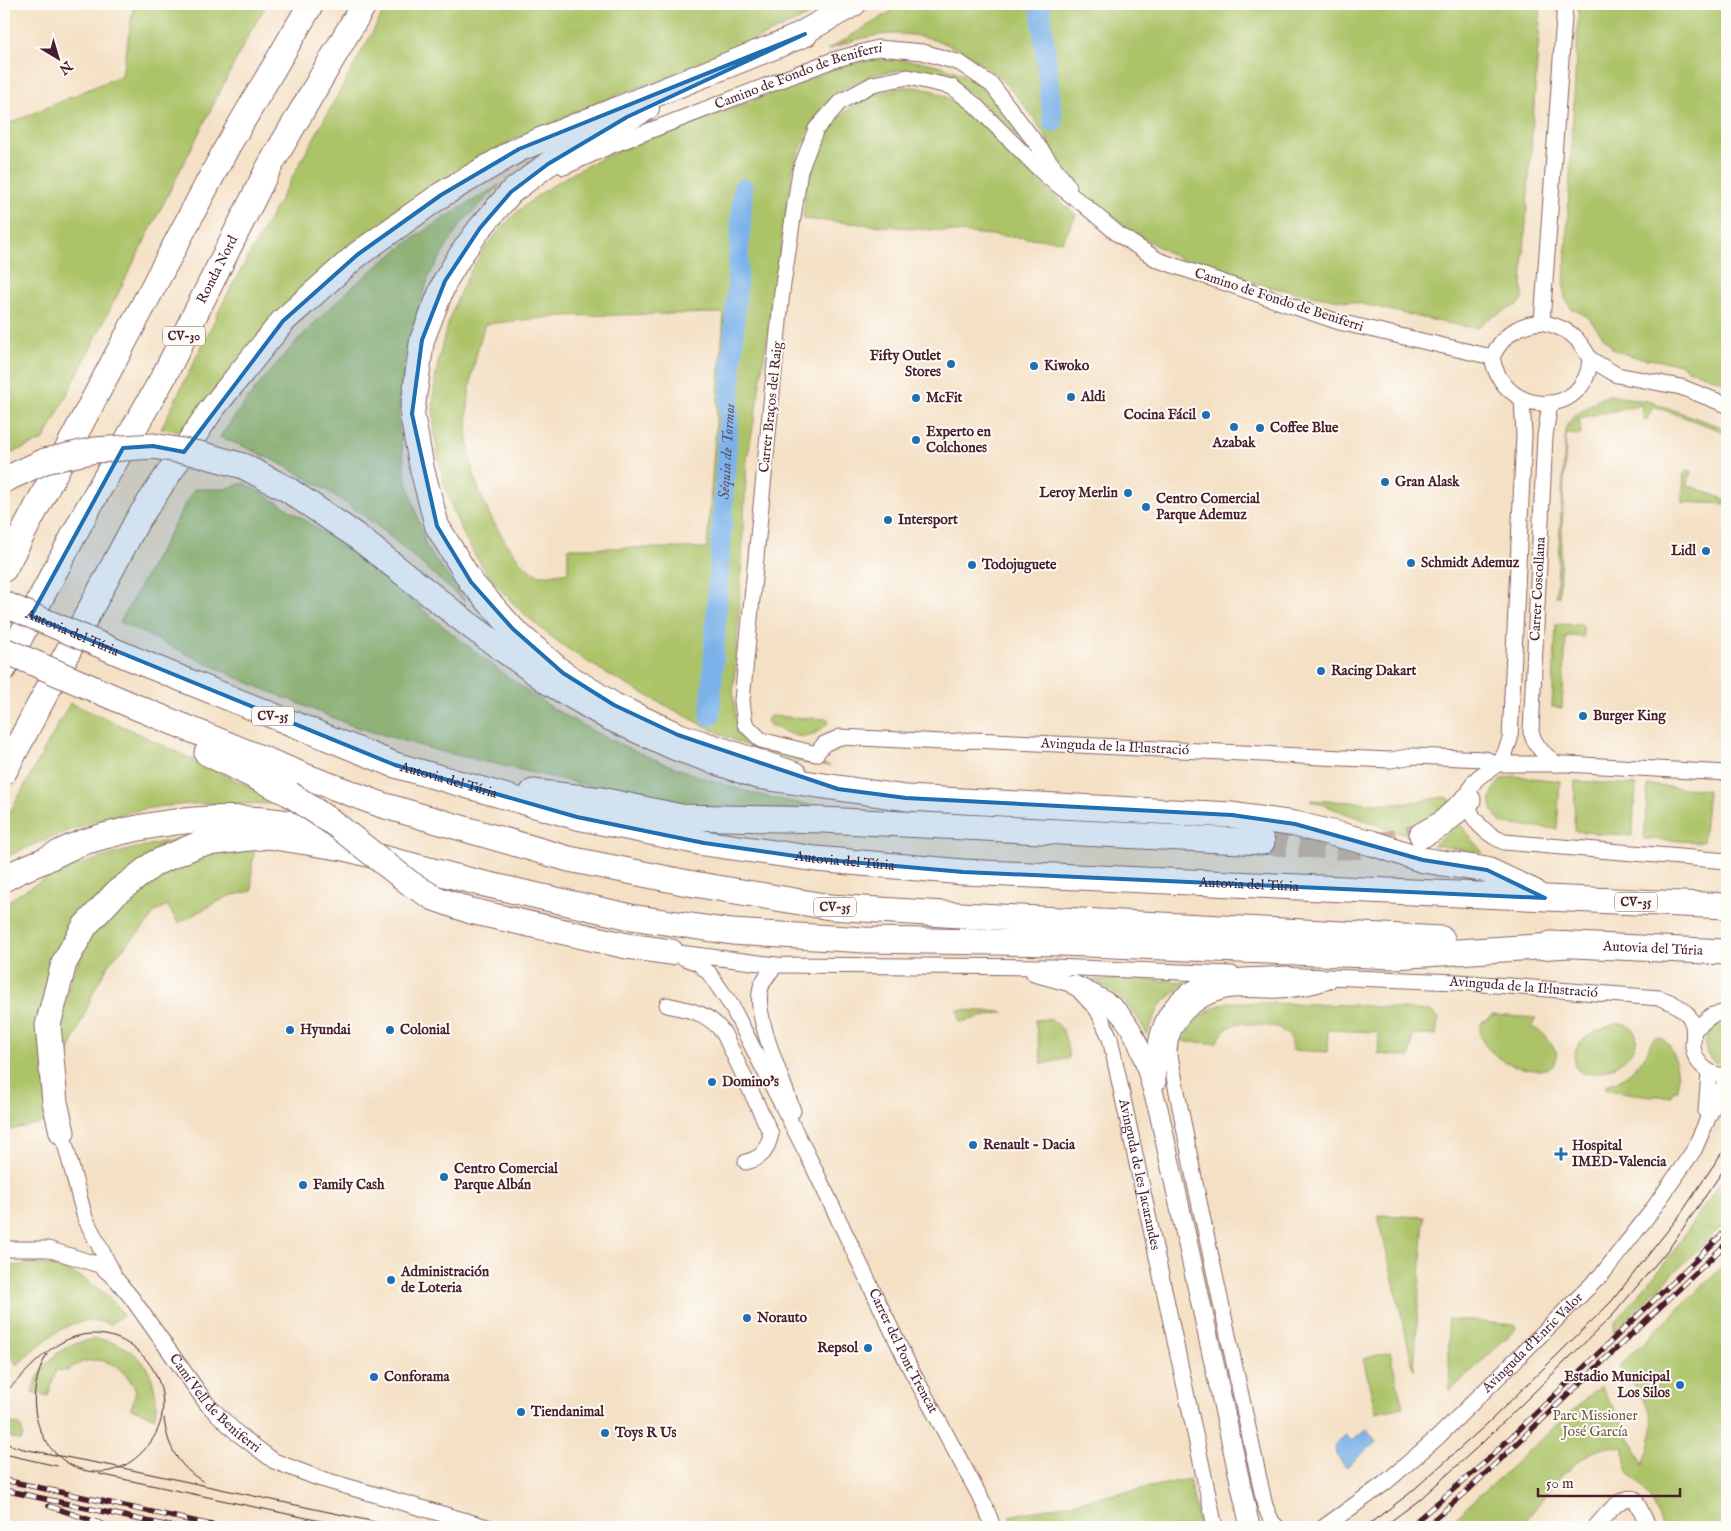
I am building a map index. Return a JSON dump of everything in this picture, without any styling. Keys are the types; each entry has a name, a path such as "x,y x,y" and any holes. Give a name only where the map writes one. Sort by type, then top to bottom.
{"highway":[{"path":"4,569 226,149 311,4"},
{"name":"Ronda Nord","path":"4,668 87,510 164,376 268,169 364,4"},
{"path":"4,772 138,521 211,410 283,321 357,255 441,195 519,149 805,34"},
{"path":"4,480 45,461 95,450 154,446 200,454 242,466 287,489 348,530 468,624 550,683 608,717 676,748 757,776 906,798 1232,816 1295,824 1372,843 1423,860 1487,870 1546,898"},
{"name":"Autovia del Túria","path":"4,604 150,666 396,765 578,817 704,843 816,859 963,872 1727,906"},
{"name":"Autovia del Túria","path":"4,650 131,705 307,777 382,805 569,859 688,883 830,907 960,916 1727,952"},
{"path":"131,705 172,734 290,794 336,825 410,884 434,898 471,912 627,946 671,952"},
{"path":"456,783 601,800 681,817 822,820 1262,842"},
{"path":"1422,834 1442,824 1468,800"},
{"path":"4,879 86,841 171,822 229,818 273,819 345,834 418,866"},
{"path":"62,1132 55,1102 48,1025 64,963 84,926 116,893 155,863 199,844 268,836 344,848 476,882 631,917 732,932 865,940 1062,943 1394,956 1568,945"}],"main road":[{"path":"838,789 678,735 614,705 563,673 513,629 471,582 437,526 422,469 412,414 422,340 445,281 480,228 511,192 548,164 627,117 805,34 854,4"}],"street":[{"path":"1542,322 1565,4"},
{"name":"Camino de Fondo de Beniferri","path":"480,228 524,192 559,169 585,157 834,60 878,48 923,52 960,63 992,85 1083,204"},
{"name":"Camino de Fondo de Beniferri","path":"840,102 873,84 908,77 952,88 974,104 1047,177 1118,234 1158,260 1339,322 1492,357"},
{"name":"Carrer Braços del Raig","path":"746,724 742,701 782,291 792,218 800,172 816,129 840,102"},
{"path":"1590,359 1586,381 1578,390 1550,404 1522,400 1500,381 1492,357 1498,346 1515,329 1527,323 1542,322 1560,326 1572,334 1590,359 1617,375 1681,387 1727,405"},
{"path":"1586,381 1617,375"},
{"name":"Carrer Coscollana","path":"1498,764 1506,752 1510,739 1524,435 1522,400"},
{"name":"Carrer Coscollana","path":"1550,404 1545,436 1531,732 1534,743 1541,752 1557,764"},
{"name":"Avinguda de la Il·lustració","path":"746,724 762,740 816,754 824,744 840,737 943,742 974,740 1382,760 1413,756 1485,759 1498,764 1557,764 1727,773"},
{"path":"1498,764 1475,780 1468,800 1472,815 1481,827 1491,836 1504,842 1563,849 1727,861"},
{"path":"671,952 698,963 721,989 810,1160"},
{"name":"Avinguda de la Il·lustració","path":"671,952 776,965 1110,969 1458,982 1658,998 1678,1006 1685,1012 1693,1024 1694,1030"},
{"path":"776,965 760,990 759,1003 764,1026 810,1160"},
{"name":"Avinguda de la Il·lustració","path":"965,967 1018,970 1074,985"},
{"path":"1158,1108 1157,1039 1160,1029 1174,1007 1184,998 1218,981 1287,976"},
{"name":"Avinguda de la Il·lustració","path":"1277,1527 1272,1522 1265,1506 1195,1183 1169,1051 1169,1042 1178,1020 1197,1002 1222,991 1299,989 1337,978"},
{"path":"1074,985 1104,1000 1127,1022 1139,1047 1158,1108 1250,1527"},
{"name":"Avinguda de les Jacarandes","path":"1074,985 1098,1011 1110,1038 1215,1527"},
{"path":"667,1005 693,1010 707,1016 716,1022 724,1034 772,1134 768,1148 759,1159 746,1162"},
{"path":"1727,1012 1712,1015 1694,1030 1693,1046 1695,1056 1709,1072 1727,1075"},
{"name":"Avinguda d'Enric Valor","path":"1705,1125 1709,1072"},
{"name":"Avinguda d'Enric Valor","path":"1324,1527 1385,1483 1438,1437 1584,1294 1620,1253 1694,1150 1727,1080"},
{"path":"62,1132 85,1218 116,1278"},
{"name":"Carrer del Pont Trencat","path":"810,1160 909,1366 985,1506 993,1527"},
{"name":"Camí Vell de Beniferri","path":"4,1249 48,1249 68,1254 99,1265 116,1278 207,1404 237,1433 274,1461 318,1478 487,1527"},
{"path":"1596,1527 1622,1500 1630,1497 1635,1499 1649,1527"},
{"name":"Carrer del Pont Trencat","path":"985,1506 1002,1527"}],"highlighted area":[{"path":"805,34 627,117 548,164 511,192 480,228 445,281 422,340 412,414 437,526 471,582 513,629 563,673 614,705 678,735 838,789 906,798 1232,815 1295,824 1423,860 1487,870 1545,898 963,872 816,859 704,843 577,817 395,765 31,616 123,448 153,446 184,452 283,321 357,255 441,195 519,149"}],"green space":[{"path":"134,4 267,4 249,34 44,440 4,456 4,126 122,75"},
{"path":"388,4 827,4 801,19 674,76 620,94 515,139 446,180 185,431 161,429 225,299"},
{"path":"904,4 1541,4 1522,281 1523,299 1519,304 1488,319 1477,328 1265,286 1227,276 1176,257 1124,225 1089,197 1067,170 1019,99 982,64 960,50 937,41 913,35 886,34 855,40 827,50"},
{"path":"1579,4 1727,4 1727,383 1690,370 1681,364 1635,357 1614,350 1588,317 1571,308 1565,298 1564,287"},
{"path":"872,60 908,61 941,66 956,71 984,90 998,104 1012,122 1023,143 982,103 954,82 939,75 922,71 885,72 867,77 851,85 836,95 824,107 814,121 793,168 747,460 733,693 736,718 745,734 755,744 830,766 801,763 780,758 759,751 717,732 589,663 555,640 524,614 497,586 474,553 455,516 442,474 436,443 434,399 437,369 445,335 466,280 475,263 498,231 534,198 558,182 609,155 843,66","holes":["724,313 707,548 568,548 568,572 542,575 536,574 524,565 505,541 487,510 477,484 471,458 468,433 468,406 471,380 485,324 563,316"]},
{"path":"902,87 915,87 934,91 960,104 1043,186 1076,215 1063,241 803,219 807,181 823,142 841,115 866,97"},
{"path":"500,185 462,222 430,274 406,346 398,418 406,478 426,546 466,602 380,528 350,506 278,462 220,437 291,347 347,292 407,243"},
{"path":"1610,395 1651,402 1727,429 1727,433 1653,406 1647,420 1644,419 1641,405 1579,418 1581,435 1566,434 1559,597 1556,596 1566,427 1573,418 1586,408 1599,399"},
{"path":"1688,470 1692,471 1687,485 1727,500 1727,504 1682,502 1684,474"},
{"path":"244,483 320,530 494,667 530,693 584,726 644,755 707,779 768,797 846,811 737,808 681,804 577,783 435,750 353,726 242,680 120,622 194,489 225,489"},
{"path":"1556,624 1583,625 1583,637 1566,636 1562,708 1552,707"},
{"path":"70,703 286,804 197,804 144,809 72,829 4,858 4,823"},
{"path":"770,716 827,719 830,721 815,733 801,736 787,733 770,725 767,721"},
{"path":"1514,776 1560,781 1557,829 1502,824 1491,807 1491,797 1501,779"},
{"path":"1575,781 1636,785 1632,836 1574,831"},
{"path":"1648,785 1708,790 1703,842 1644,839"},
{"path":"1725,787 1727,787 1727,844 1720,844"},
{"path":"1444,797 1450,799 1452,804 1420,829 1402,834 1310,800 1401,804"},
{"path":"1461,825 1483,853 1433,845"},
{"path":"180,839 156,855 56,966 53,1121 4,1131 4,904 41,881 63,871 96,859"},
{"path":"250,848 255,851 252,863 252,891 229,896 178,923 167,905 154,913 148,923 110,962 95,989 64,1063 61,1028 64,1005 70,983 90,940 119,903 136,888 166,868 201,855"},
{"path":"1138,979 1187,982 1160,1005 1147,1035 1125,1003 1111,991 1093,980"},
{"path":"1228,1002 1354,1005 1431,1011 1438,1019 1436,1035 1413,1035 1410,1057 1378,1054 1379,1034 1376,1032 1328,1030 1327,1052 1292,1050 1290,1037 1278,1027 1238,1023 1226,1029 1216,1043 1185,1042 1183,1040 1201,1016 1213,1008"},
{"path":"958,1010 1004,1012 960,1022"},
{"path":"1493,1015 1536,1018 1532,1026 1546,1036 1557,1053 1553,1066 1543,1070 1530,1070 1517,1066 1492,1053 1484,1043 1480,1033 1482,1022"},
{"path":"1047,1019 1053,1021 1062,1029 1069,1058 1042,1064 1035,1020"},
{"path":"1615,1024 1626,1024 1636,1035 1635,1047 1626,1058 1612,1067 1597,1073 1584,1073 1575,1067 1575,1052 1581,1042 1586,1037"},
{"path":"1727,1024 1727,1064 1717,1063 1707,1053 1705,1045 1707,1037 1717,1026"},
{"path":"1655,1038 1662,1039 1671,1049 1678,1076 1678,1090 1672,1091 1671,1096 1651,1096 1606,1090 1606,1085 1623,1078 1638,1064"},
{"path":"1727,1172 1727,1221 1613,1333 1615,1323 1668,1259"},
{"path":"1378,1215 1424,1217 1414,1370"},
{"name":"Estadio Municipal Los Silos","path":"1727,1262 1727,1527 1663,1527 1648,1495 1630,1475 1624,1457 1624,1447 1607,1447 1592,1453 1565,1473 1552,1486 1521,1527 1445,1527 1600,1386 1622,1422 1643,1465 1652,1434 1652,1422 1645,1401 1619,1366"},
{"path":"39,1264 64,1270 87,1280 107,1296 123,1315 110,1324 96,1321 71,1325 48,1338 17,1365 4,1346 4,1266"},
{"path":"1448,1319 1515,1325 1516,1329 1450,1391"},
{"path":"98,1339 113,1342 126,1348 145,1365 155,1389 155,1418 149,1416 149,1414 131,1409 136,1390 130,1380 115,1366 97,1360 87,1361 67,1371 56,1370 48,1396 32,1392 41,1371 56,1355 65,1348 75,1344"},
{"path":"1390,1352 1403,1407 1376,1413 1363,1359"},
{"path":"4,1422 20,1425 23,1435 21,1441 4,1435"},
{"path":"1189,1479 1200,1527 1018,1527 1009,1516"}],"water":[{"path":"1367,1429 1376,1442 1346,1467 1336,1455 1335,1444 1346,1435 1352,1441"}],"waterway":[{"path":"1040,4 1053,122"},
{"name":"Séquia de Tormos","path":"710,716 743,188"}],"tunnel":[{"path":"1262,842 1342,847 1381,844 1422,835"}],"tram line":[{"path":"1365,1527 1410,1493 1487,1424 1611,1302 1680,1215 1727,1145"},
{"path":"1383,1527 1418,1501 1482,1443 1613,1315 1670,1247 1727,1165"},
{"path":"4,1393 47,1352 67,1340 78,1336 100,1334 120,1339 137,1350 150,1365 159,1383 163,1403 160,1423 150,1443 128,1464 104,1472 81,1469 60,1458 44,1439 36,1414 36,1385 47,1354"},
{"path":"164,1418 168,1438 175,1455 187,1470 204,1482"},
{"path":"4,1443 23,1449 113,1466 399,1527"},
{"path":"4,1454 57,1466"},
{"path":"99,1474 349,1527"}],"railway":[{"path":"1409,1527 1481,1466 1727,1230"},
{"path":"1425,1527 1464,1494 1727,1243"},
{"path":"4,1480 221,1527"},
{"path":"4,1490 174,1527"},
{"path":"49,1506 111,1527"}],"place":[{"name":"Fifty Outlet Stores","path":"951,364"},
{"name":"Kiwoko","path":"1034,366"},
{"name":"Aldi","path":"1071,397"},
{"name":"McFit","path":"916,398"},
{"name":"Cocina Fácil","path":"1206,415"},
{"name":"Azabak","path":"1234,427"},
{"name":"Coffee Blue","path":"1260,428"},
{"name":"Experto en Colchones","path":"916,440"},
{"name":"Gran Alask","path":"1385,482"},
{"name":"Leroy Merlin","path":"1128,493"},
{"name":"Centro Comercial Parque Ademuz","path":"1146,507"},
{"name":"Intersport","path":"888,520"},
{"name":"Lidl","path":"1706,551"},
{"name":"Schmidt Ademuz","path":"1411,563"},
{"name":"Todojuguete","path":"972,565"},
{"name":"Racing Dakart","path":"1321,671"},
{"name":"Burger King","path":"1583,716"},
{"name":"Hyundai","path":"290,1030"},
{"name":"Colonial","path":"390,1030"},
{"name":"Domino's","path":"712,1082"},
{"name":"Renault - Dacia","path":"973,1145"},
{"name":"Hospital IMED-Valencia","path":"1561,1154"},
{"name":"Centro Comercial Parque Albán","path":"444,1177"},
{"name":"Family Cash","path":"303,1185"},
{"name":"Administración de Loteria","path":"391,1280"},
{"name":"Norauto","path":"747,1318"},
{"name":"Repsol","path":"868,1348"},
{"name":"Conforama","path":"374,1377"},
{"name":"Estadio Municipal Los Silos","path":"1680,1385"},
{"name":"Tiendanimal","path":"521,1412"},
{"name":"Toys R Us","path":"605,1433"}],"park label":[{"name":"Parc Missioner José García","path":"1595,1424"}]}
